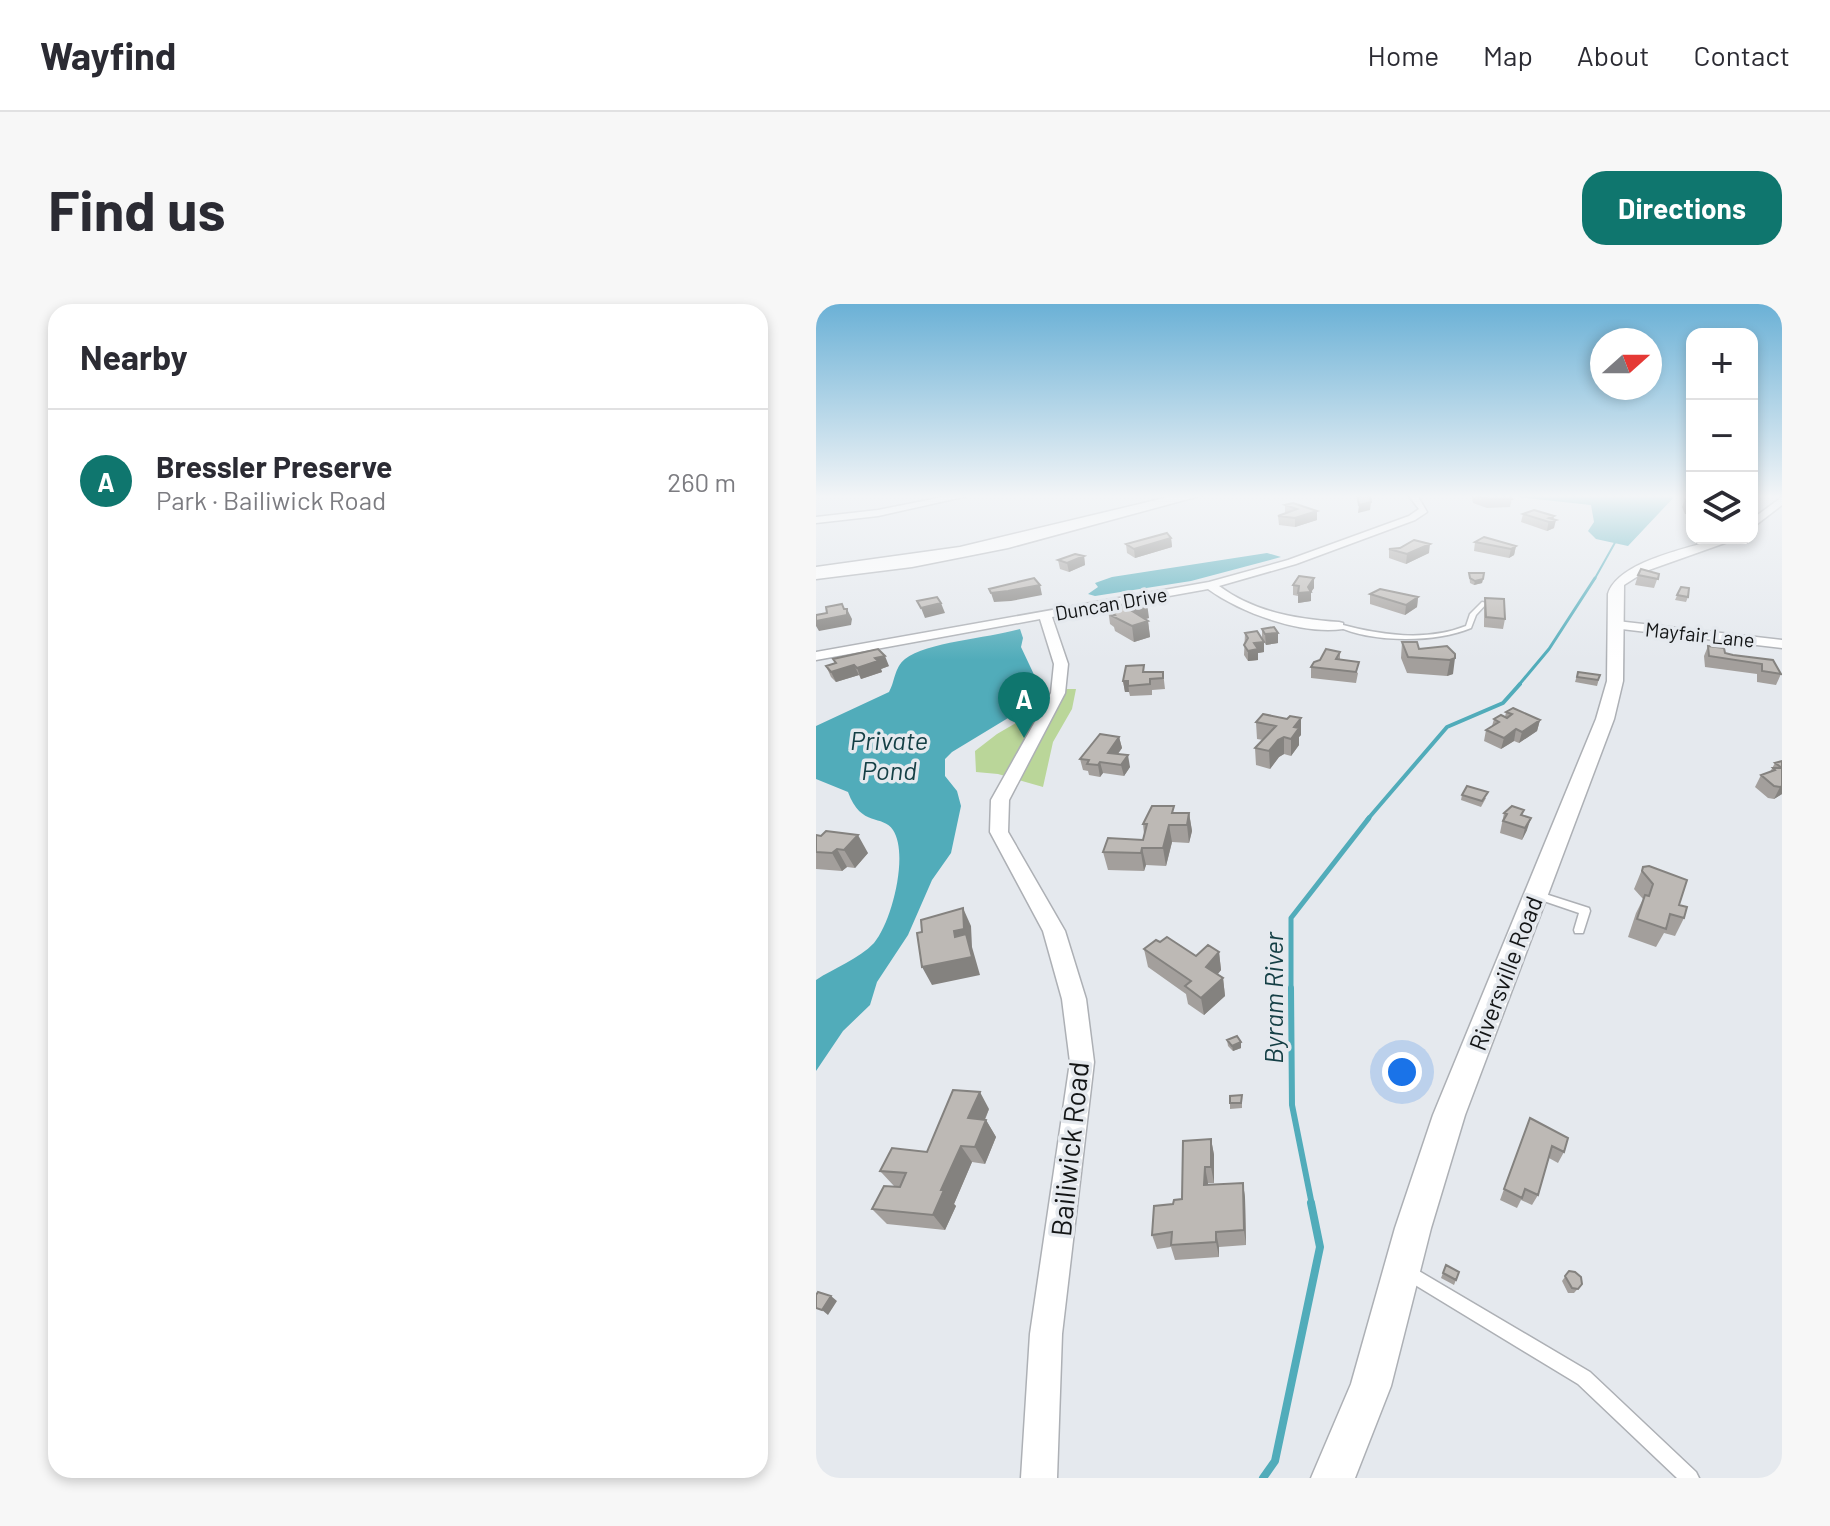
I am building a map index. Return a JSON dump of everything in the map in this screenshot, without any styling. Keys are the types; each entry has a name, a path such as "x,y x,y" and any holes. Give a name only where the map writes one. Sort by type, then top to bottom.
{"highway":[{"path":"816,566 944,550"},
{"path":"816,573 906,564 984,550"}],"street":[{"name":"Duncan Drive","path":"816,656 1210,585 1325,550"},
{"name":"Riversville Road","path":"1333,1478 1371,1386 1402,1268 1449,1115 1605,719 1615,681 1615,594 1618,583 1626,576 1700,550"},
{"path":"1210,585 1223,596 1288,620 1339,626"},
{"name":"Bailiwick Road","path":"1039,1478 1046,1334 1082,1062 1074,999 1054,931 999,832 1000,800 1058,693 1061,664 1045,615"},
{"name":"Mayfair Lane","path":"1617,625 1782,644"}],"lane":[{"path":"1339,626 1372,634 1445,635 1469,627 1473,614 1484,603"},
{"path":"1536,895 1585,911 1579,930"},
{"path":"1402,1268 1584,1378 1690,1478"}],"green space":[{"path":"1055,689 1076,689 1072,709 1053,742 1043,787 998,774 976,772 975,751 997,734 1050,703"}],"water":[{"path":"1267,553 1281,557 1191,581 1095,596 1088,594 1098,587 1095,583 1112,577"},
{"name":"Private Pond","path":"1020,629 1023,638 1021,647 1037,681 1033,703 945,759 945,776 957,791 961,806 951,853 932,880 908,935 877,982 870,1005 843,1031 816,1071 816,980 861,954 881,933 896,888 899,855 898,841 889,825 865,816 848,792 816,779 816,726 889,692 899,667 915,653 943,644"}],"building":[{"path":"1392,550 1417,550 1407,554"},
{"path":"1075,554 1084,556 1067,563 1058,560"},
{"path":"1641,569 1659,574 1658,579 1638,575"},
{"path":"1469,573 1484,573 1483,579 1475,581"},
{"path":"1299,576 1314,578 1308,587 1311,592 1298,593 1299,586 1293,585"},
{"path":"1034,578 1040,585 991,593 989,589"},
{"path":"1681,587 1689,588 1688,597 1677,595"},
{"path":"1380,589 1418,597 1406,605 1370,594"},
{"path":"937,597 941,603 921,608 917,601"},
{"path":"1485,598 1504,599 1505,619 1486,617"},
{"path":"1140,599 1147,603 1132,607 1136,610 1132,611 1148,621 1132,626 1112,616 1115,615 1108,609"},
{"path":"842,604 847,609 847,615 816,621 816,615 827,613 826,607"},
{"path":"1274,627 1278,633 1265,634 1262,629"},
{"path":"1257,631 1264,642 1254,643 1258,649 1248,651 1244,645 1248,638 1245,633"},
{"path":"1402,642 1417,642 1419,649 1447,646 1455,658 1408,657"},
{"path":"1708,646 1724,648 1725,653 1733,655 1773,660 1781,674 1762,671 1762,664 1709,656"},
{"path":"878,649 885,656 857,668 854,665 831,672 826,666 836,663 833,659"},
{"path":"1326,649 1340,652 1336,659 1359,662 1356,672 1311,667 1320,660"},
{"path":"1144,665 1143,672 1163,672 1163,678 1150,679 1150,684 1128,686 1128,681 1123,681 1126,666"},
{"path":"1578,672 1600,675 1598,680 1577,677"},
{"path":"1513,708 1540,720 1522,732 1516,729 1504,738 1486,730 1499,722 1494,719 1501,715 1507,718 1512,714 1506,712"},
{"path":"1263,714 1287,719 1290,716 1301,718 1294,727 1299,728 1291,739 1284,737 1278,740 1269,751 1255,748 1276,726 1256,722"},
{"path":"1100,734 1119,737 1108,753 1128,755 1121,765 1087,764 1089,760 1080,759"},
{"path":"1773,768 1782,768 1780,787 1761,775 1775,770"},
{"path":"1467,786 1488,792 1482,801 1462,795"},
{"path":"1152,806 1174,806 1172,813 1189,813 1187,825 1169,825 1163,848 1142,848 1141,853 1103,852 1108,838 1143,840 1147,824 1143,824"},
{"path":"1512,806 1524,810 1521,815 1531,818 1525,828 1503,821 1507,814 1504,813"},
{"path":"826,831 858,835 844,850 816,852 816,835 821,836"},
{"path":"1649,866 1687,880 1679,905 1687,907 1684,918 1670,914 1666,929 1637,919 1645,895 1649,896 1653,884 1642,871 1643,867"},
{"path":"963,908 964,929 954,931 955,937 966,934 972,957 922,967 917,933 922,932 921,920"},
{"path":"1167,937 1196,956 1208,945 1219,952 1206,967 1223,978 1201,998 1185,986 1191,981 1144,949 1156,940 1160,942"},
{"path":"1237,1036 1241,1042 1232,1046 1227,1040"},
{"path":"953,1090 980,1092 968,1118 986,1120 975,1147 961,1146 933,1215 872,1209 884,1186 900,1187 906,1173 880,1171 892,1148 927,1152"},
{"path":"1242,1095 1241,1103 1230,1103 1230,1096"},
{"path":"1530,1118 1568,1138 1564,1152 1552,1146 1538,1195 1525,1189 1522,1198 1504,1189"},
{"path":"1211,1139 1211,1167 1205,1167 1204,1185 1243,1183 1244,1230 1216,1232 1216,1242 1171,1245 1172,1232 1152,1235 1154,1206 1173,1204 1174,1200 1182,1199 1183,1141"},
{"path":"1446,1265 1459,1272 1456,1280 1443,1273"},
{"path":"1569,1271 1581,1277 1582,1284 1578,1289 1572,1288 1565,1276"},
{"path":"818,1292 831,1296 822,1310 816,1308"}],"waterway":[{"name":"Byram River","path":"1594,580 1611,550"},
{"name":"Byram River","path":"1518,686 1549,649 1595,578"},
{"name":"Byram River","path":"1367,820 1447,727 1503,703 1520,684"},
{"name":"Byram River","path":"1291,988 1291,918 1369,818"},
{"name":"Byram River","path":"1291,988 1292,1105 1312,1205"},
{"name":"Byram River","path":"1263,1478 1275,1461 1320,1247 1311,1203"}],"place":[{"name":"Bressler Preserve","path":"1024,738"}]}
